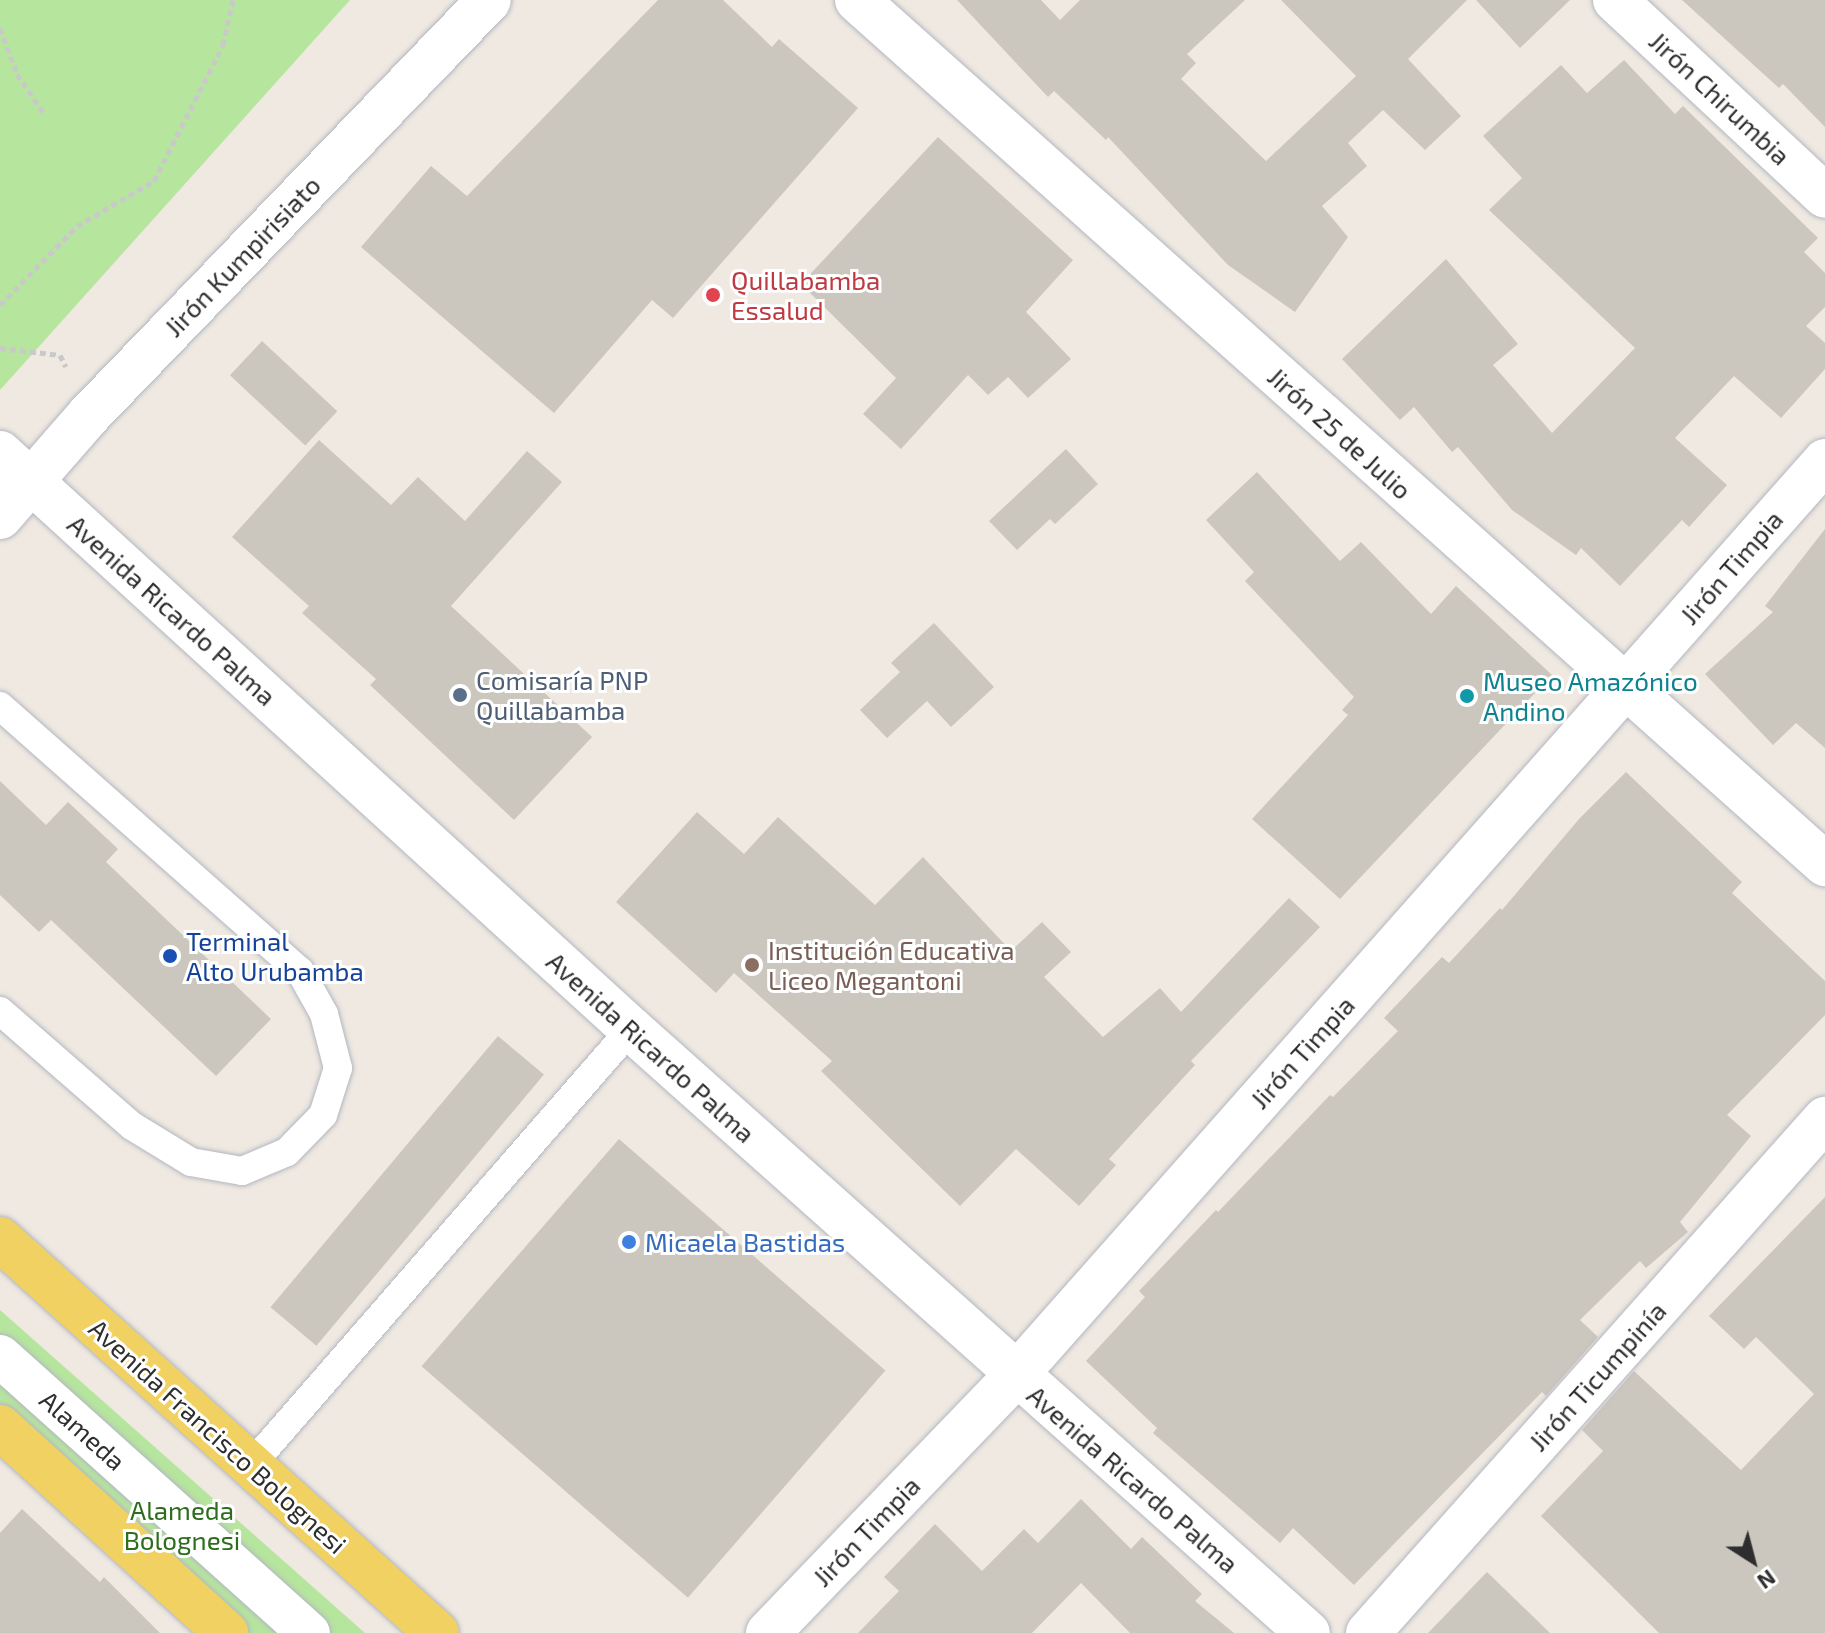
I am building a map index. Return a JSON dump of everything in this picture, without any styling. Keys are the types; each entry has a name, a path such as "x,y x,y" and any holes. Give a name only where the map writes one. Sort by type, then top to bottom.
{"main road":[{"name":"Avenida Francisco Bolognesi","path":"0,1239 437,1633"},
{"path":"0,1427 226,1633"}],"street":[{"name":"Jirón Kumpirisiato","path":"0,517 15,467 89,415 489,0"},
{"name":"Jirón 25 de Julio","path":"857,0 1624,688 1825,864"},
{"name":"Jirón Chirumbia","path":"1615,0 1825,196"},
{"name":"Jirón Timpia","path":"768,1633 1015,1376 1825,461"},
{"name":"Avenida Ricardo Palma","path":"15,467 1015,1376 1308,1633"},
{"name":"Jirón Ticumpinía","path":"1368,1633 1825,1119"},
{"name":"Alameda","path":"0,1356 309,1633"}],"lane":[{"path":"0,706 300,971 324,1014 338,1068 323,1115 287,1152 242,1171 191,1162 132,1126 0,1011"},
{"path":"251,1465 631,1029"}],"path":[{"path":"0,305 77,226 154,181 223,45 233,0"},
{"path":"0,28 17,74 45,115"},
{"path":"0,348 60,355 89,415"}],"green space":[{"path":"0,0 350,0 0,390"},
{"name":"Alameda Bolognesi","path":"0,1310 365,1633 244,1633 0,1417"}],"building":[{"path":"658,0 723,0 772,47 779,39 858,108 673,318 652,300 554,413 361,247 431,166 467,196"},
{"path":"957,0 1041,0 1060,20 1080,0 1245,0 1187,54 1196,63 1181,79 1266,161 1356,76 1281,0 1467,0 1408,59 1461,116 1425,150 1383,110 1348,143 1367,166 1322,206 1348,237 1295,312 1228,265 1108,137 1106,140 1054,91 1048,97"},
{"path":"1476,0 1570,0 1520,48"},
{"path":"1682,0 1825,0 1825,127 1783,84 1779,88"},
{"path":"1624,60 1675,114 1683,106 1818,238 1804,252 1825,273 1825,307 1806,326 1825,343 1825,369 1781,418 1734,376 1675,438 1727,485 1689,527 1682,520 1620,586 1581,548 1576,555 1512,510 1458,447 1452,452 1414,407 1400,420 1342,359 1446,259 1518,344 1493,365 1552,433 1635,348 1489,210 1522,178 1483,136 1561,65 1587,93"},
{"path":"938,137 1073,260 1026,312 1071,359 1028,398 1008,377 988,395 968,375 901,449 863,414 896,378 801,284"},
{"path":"262,341 337,411 305,446 230,375"},
{"path":"319,440 391,505 418,477 465,521 527,451 562,482 451,606 592,737 514,820 370,685 376,679 302,613 309,606 232,537"},
{"path":"1066,449 1098,484 1055,524 1050,519 1017,550 989,521"},
{"path":"1257,472 1340,561 1361,542 1431,614 1456,586 1552,675 1340,899 1252,819 1348,715 1342,710 1354,697 1245,581 1254,572 1206,520"},
{"path":"1825,529 1825,748 1796,723 1773,745 1705,674 1773,612 1765,606"},
{"path":"934,623 994,687 951,727 927,701 887,738 860,710 900,672 891,663"},
{"path":"1626,772 1742,882 1732,893 1825,981 1825,1015 1727,1115 1751,1136 1680,1222 1688,1232 1646,1268 1640,1261 1580,1320 1598,1337 1546,1396 1542,1392 1354,1585 1293,1528 1280,1543 1153,1433 1157,1428 1086,1361 1145,1297 1139,1291 1330,1095 1333,1097 1398,1031 1384,1018 1442,957 1449,963 1500,908 1502,910 1579,819"},
{"path":"0,781 46,825 68,802 118,849 106,862 271,1019 216,1076 51,920 39,932 0,895"},
{"path":"697,812 744,854 778,817 875,905 923,857 1011,951 1042,922 1071,952 1044,977 1103,1037 1160,988 1181,1012 1289,898 1320,927 1191,1061 1195,1065 1109,1159 1116,1165 1079,1206 1016,1149 960,1206 821,1071 832,1061 734,973 716,993 616,902"},
{"path":"498,1036 544,1075 316,1346 270,1307"},
{"name":"Micaela Bastidas","path":"619,1139 885,1371 688,1598 422,1366"},
{"path":"1825,1197 1825,1633 1659,1633 1541,1516 1603,1451 1582,1430 1634,1371 1741,1470 1814,1394 1756,1337 1744,1349 1709,1316"},
{"path":"1081,1499 1131,1549 1142,1537 1202,1594 1195,1601 1234,1633 1130,1633 1081,1583 1032,1633 858,1633 899,1591 884,1577 935,1524 982,1571 1024,1529 1038,1543"},
{"path":"22,1509 100,1582 104,1577 160,1633 0,1633 0,1533"},
{"path":"1487,1572 1550,1633 1428,1633"}],"place":[{"name":"Quillabamba Essalud","path":"713,295"},
{"name":"Comisaría PNP Quillabamba","path":"460,695"},
{"name":"Museo Amazónico Andino","path":"1467,696"},
{"name":"Terminal Alto Urubamba","path":"170,956"},
{"name":"Institución Educativa Liceo Megantoni","path":"752,965"},
{"name":"Micaela Bastidas","path":"629,1242"}]}
